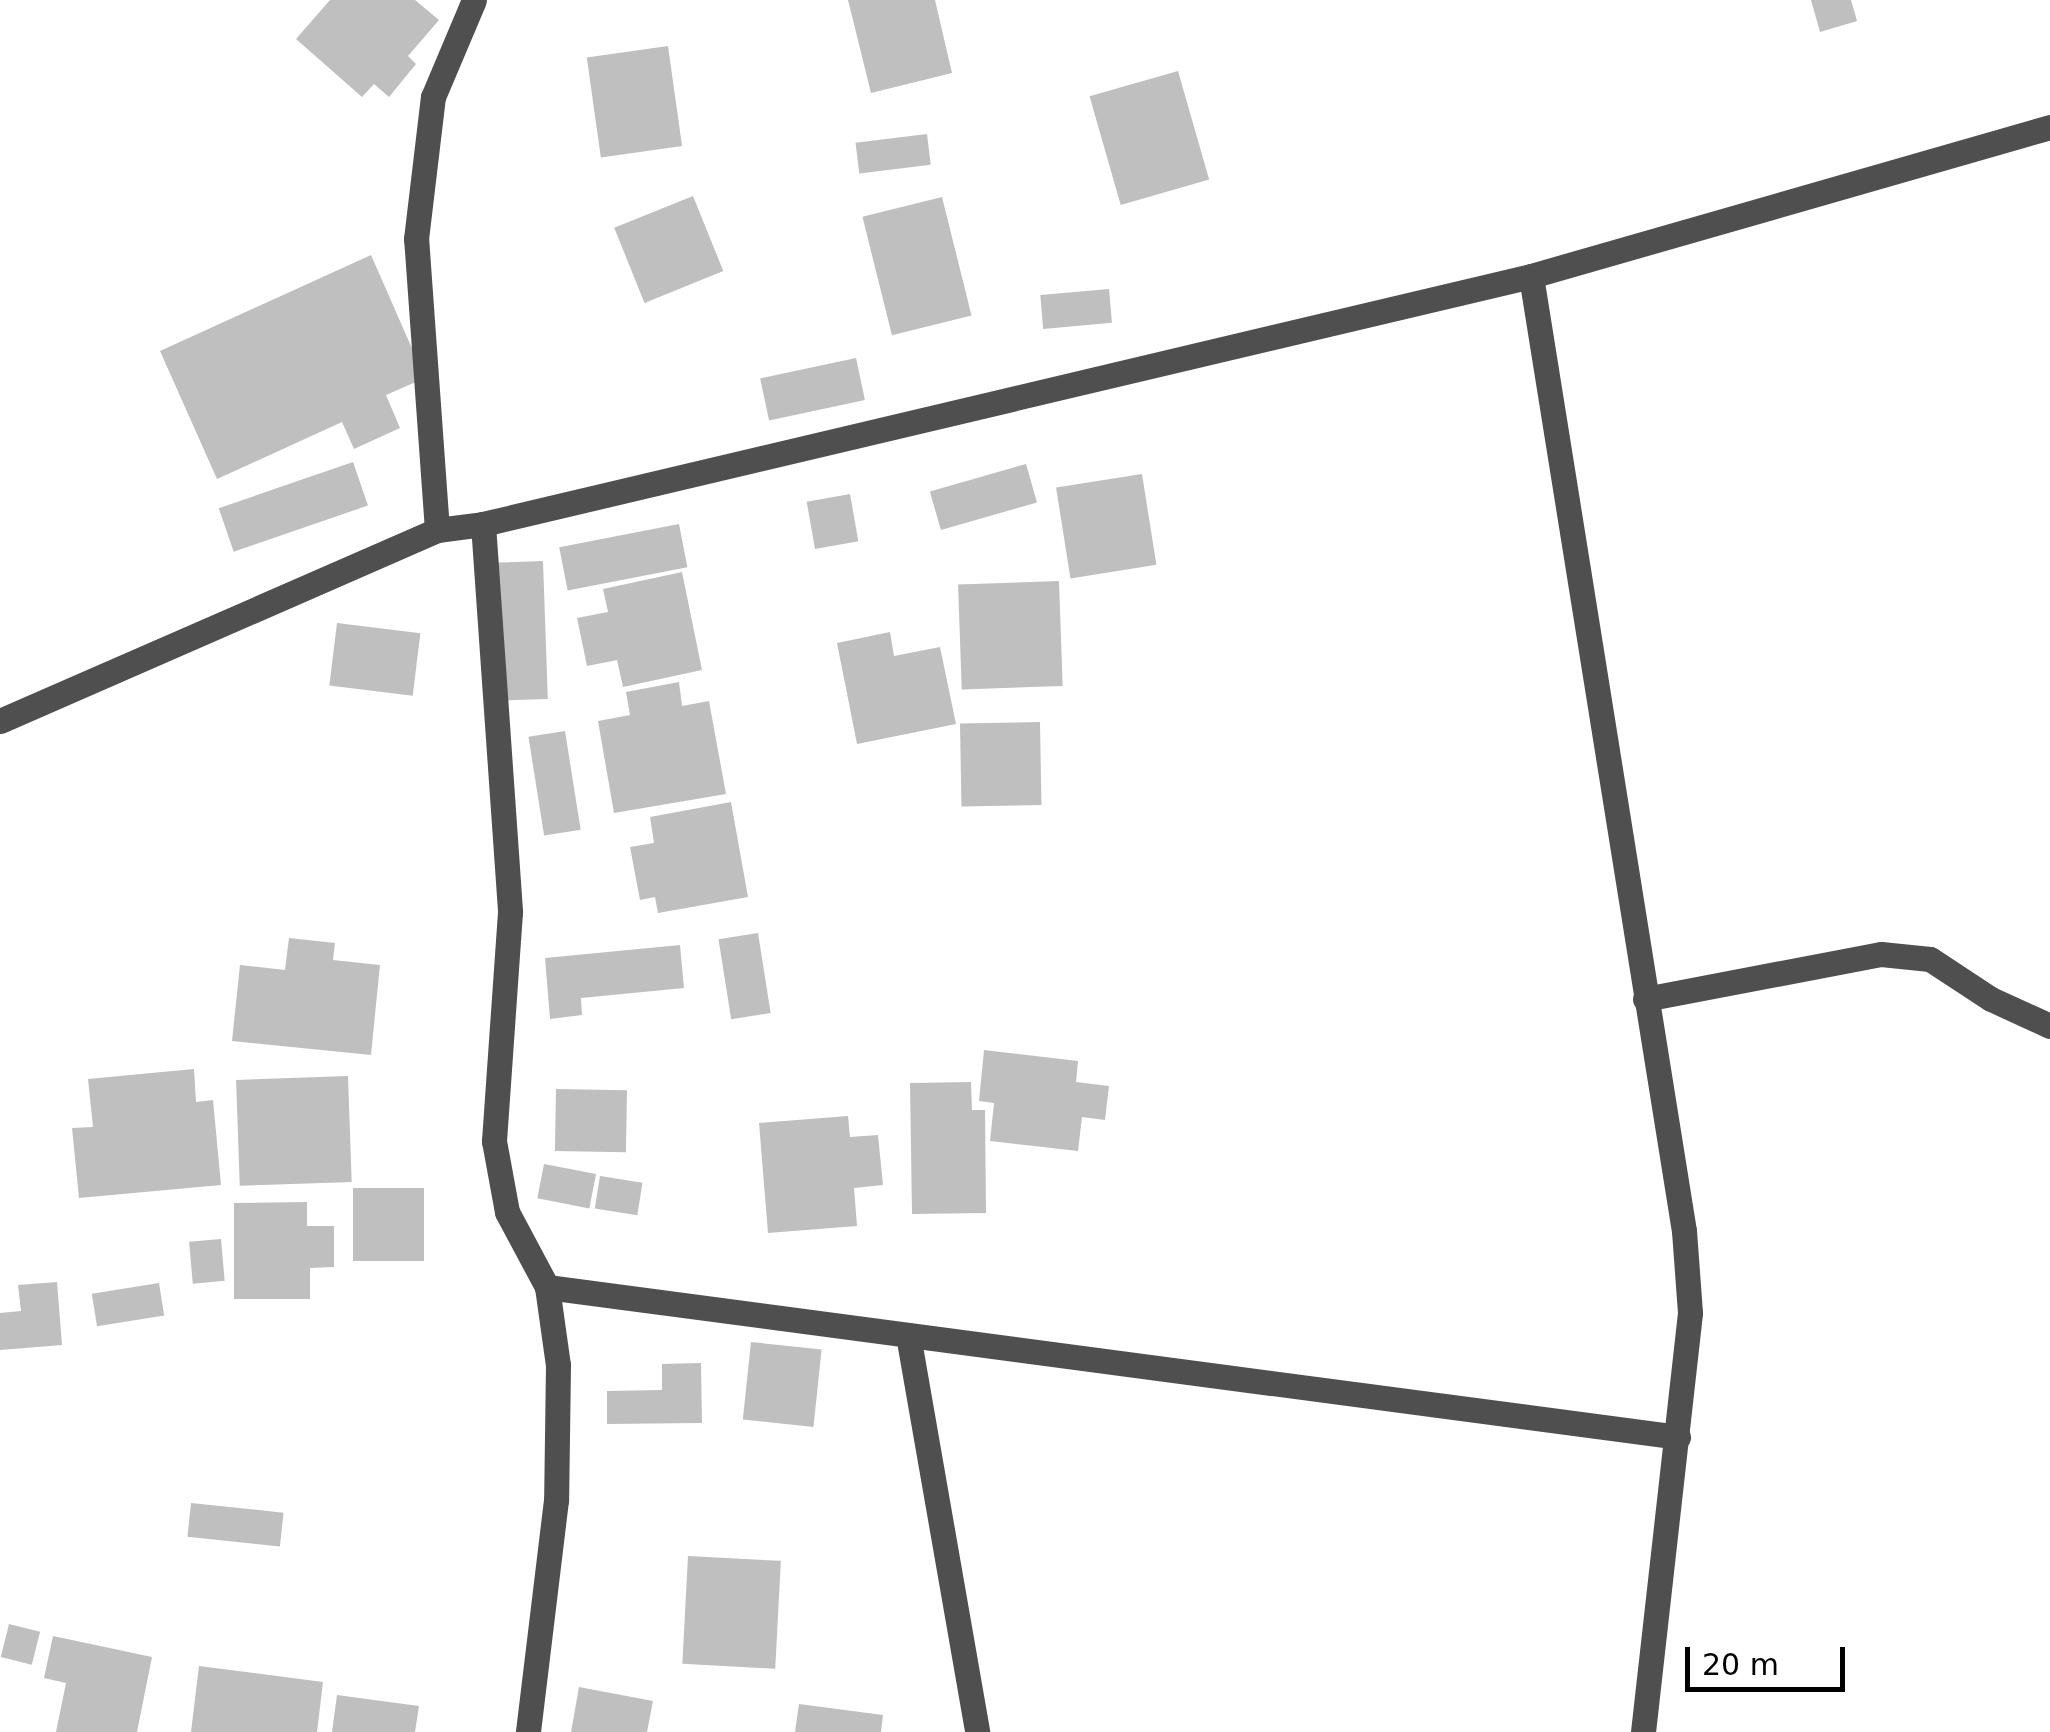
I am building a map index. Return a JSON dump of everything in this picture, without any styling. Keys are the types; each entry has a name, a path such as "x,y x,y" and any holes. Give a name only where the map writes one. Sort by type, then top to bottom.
{"street":[{"path":"437,530 416,239 433,96 474,0"},
{"path":"0,721 437,530 483,524 1531,276 2050,127"},
{"path":"1531,276 1686,1248 1690,1313 1642,1732"},
{"path":"483,524 510,912 494,1140 507,1212 547,1288 558,1364 556,1500 528,1732"},
{"path":"1645,999 1880,954 1930,959 1991,1000 2050,1026"},
{"path":"547,1288 1678,1437"},
{"path":"908,1335 977,1732"}],"building":[{"path":"330,0 415,0 439,20 408,56 416,64 389,97 374,84 362,97 296,39"},
{"path":"848,0 935,0 952,73 871,93"},
{"path":"1811,0 1851,0 1857,21 1820,32"},
{"path":"668,46 682,146 601,157 587,57"},
{"path":"1178,71 1209,180 1121,205 1090,96"},
{"path":"927,134 931,165 859,174 856,143"},
{"path":"693,196 723,271 645,303 614,228"},
{"path":"942,197 972,315 892,335 862,217"},
{"path":"371,255 425,378 386,395 400,428 354,449 342,422 217,479 160,351"},
{"path":"1109,289 1112,323 1043,329 1040,295"},
{"path":"856,358 865,400 769,420 760,378"},
{"path":"353,462 368,505 234,552 219,508"},
{"path":"1026,464 1037,502 941,530 930,492"},
{"path":"1142,474 1156,565 1070,578 1056,488"},
{"path":"850,494 858,541 815,549 807,502"},
{"path":"679,524 687,567 568,590 559,547"},
{"path":"543,561 548,699 498,701 493,563"},
{"path":"682,572 702,670 623,687 617,660 587,666 577,618 608,612 603,589"},
{"path":"1059,581 1063,686 962,689 958,585"},
{"path":"337,623 420,633 413,696 329,686"},
{"path":"890,632 894,656 940,647 956,724 857,744 837,643"},
{"path":"679,682 682,706 709,701 726,794 614,813 598,721 630,715 626,692"},
{"path":"1040,722 1041,805 961,806 960,723"},
{"path":"565,731 581,830 544,836 528,737"},
{"path":"731,802 748,897 658,913 655,897 640,900 630,847 654,843 650,817"},
{"path":"758,933 771,1013 731,1019 718,939"},
{"path":"289,938 335,943 333,960 380,965 371,1055 232,1041 240,965 285,970"},
{"path":"680,945 684,988 581,998 582,1015 550,1019 545,958"},
{"path":"984,1050 1078,1061 1076,1082 1109,1086 1105,1120 1082,1117 1078,1151 990,1141 994,1103 979,1101"},
{"path":"194,1069 196,1102 213,1100 221,1185 79,1198 72,1128 93,1127 88,1079"},
{"path":"348,1076 352,1182 240,1186 236,1080"},
{"path":"971,1082 972,1110 985,1110 986,1213 912,1214 910,1083"},
{"path":"556,1089 627,1090 626,1152 555,1151"},
{"path":"848,1116 850,1137 878,1135 883,1185 854,1188 857,1226 768,1233 759,1123"},
{"path":"544,1164 596,1174 589,1208 537,1198"},
{"path":"600,1176 642,1183 637,1215 595,1209"},
{"path":"353,1188 424,1188 424,1261 353,1261"},
{"path":"307,1202 307,1226 334,1226 334,1267 310,1268 310,1299 234,1299 234,1203"},
{"path":"221,1239 225,1281 193,1284 189,1242"},
{"path":"57,1282 62,1345 0,1350 0,1313 21,1311 18,1285"},
{"path":"159,1283 164,1316 97,1326 92,1294"},
{"path":"751,1342 822,1349 813,1427 743,1420"},
{"path":"701,1363 702,1423 607,1424 607,1391 662,1390 662,1364"},
{"path":"191,1503 283,1513 280,1547 187,1537"},
{"path":"688,1556 781,1561 775,1669 682,1664"},
{"path":"9,1624 40,1632 32,1665 1,1657"},
{"path":"53,1636 152,1657 137,1732 56,1732 66,1683 44,1678"},
{"path":"199,1666 323,1682 317,1732 191,1732"},
{"path":"579,1687 653,1701 647,1732 571,1732"},
{"path":"337,1695 419,1706 415,1732 332,1732"},
{"path":"799,1704 883,1715 881,1732 795,1732"}]}
